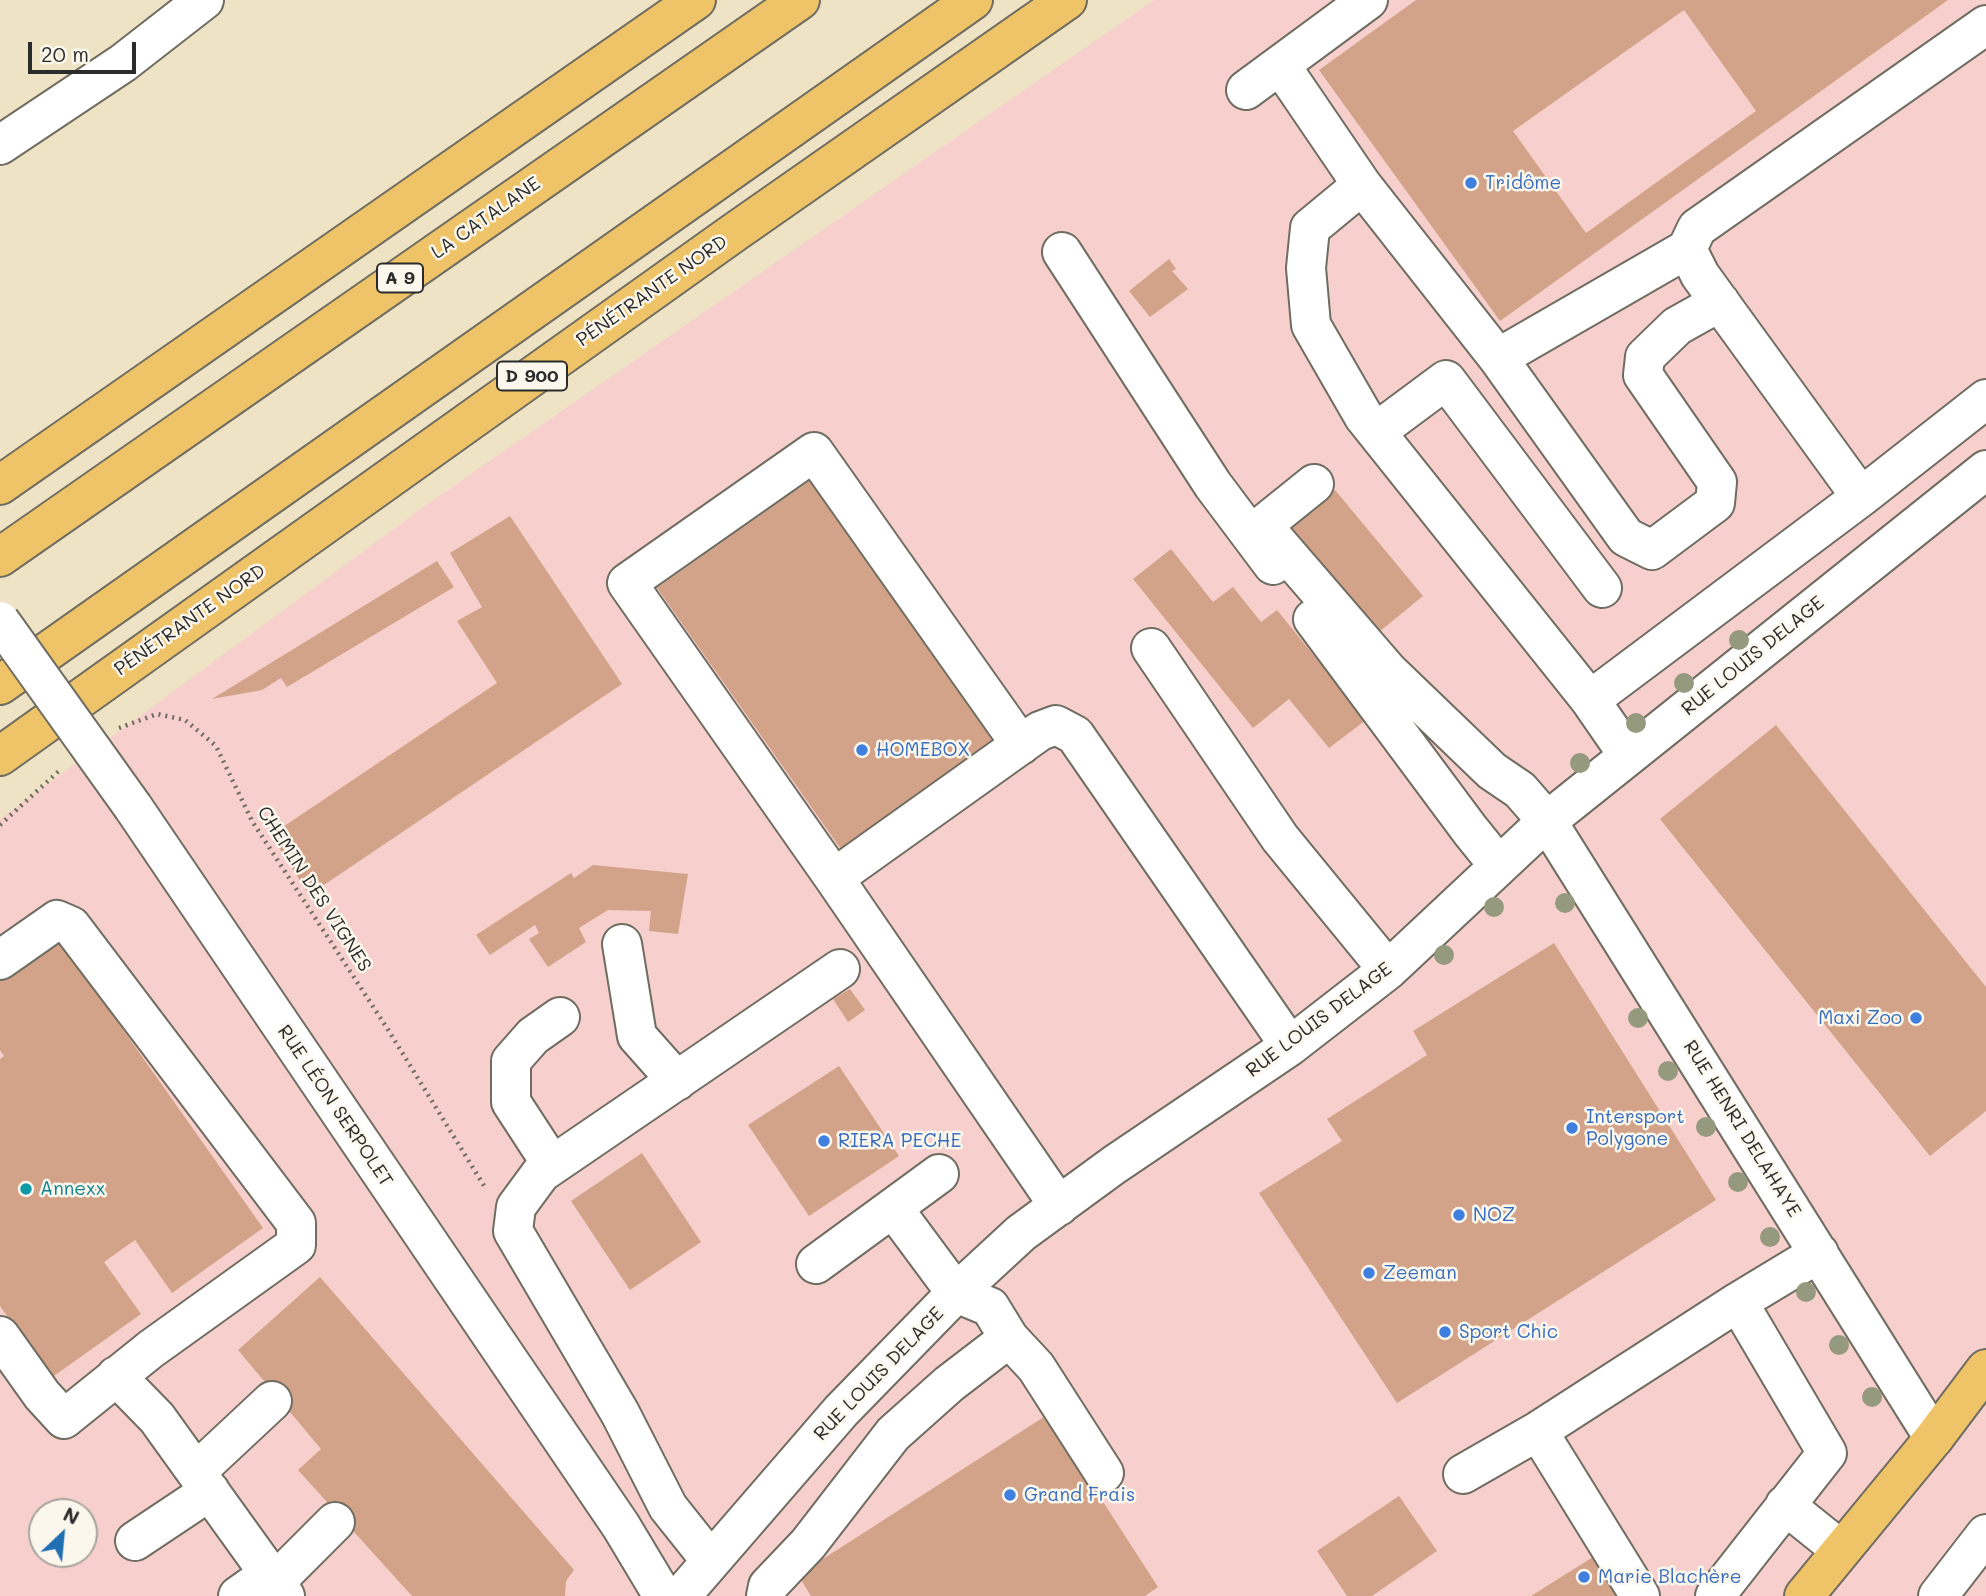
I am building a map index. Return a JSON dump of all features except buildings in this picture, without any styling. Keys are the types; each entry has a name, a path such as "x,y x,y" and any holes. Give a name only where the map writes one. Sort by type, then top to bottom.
{"main road":[{"path":"0,485 696,0"},
{"name":"LA CATALANE","path":"0,556 800,0"},
{"name":"D 900","path":"0,685 973,0"},
{"name":"PÉNÉTRANTE NORD","path":"0,756 743,226 1067,0"},
{"path":"1804,1596 1830,1570 1986,1369"}],"street":[{"path":"0,145 123,63 204,0"},
{"path":"1246,90 1368,0"},
{"path":"1498,358 1687,249 1697,228 1986,25"},
{"path":"1281,66 1362,185 1498,358 1626,537 1652,550 1715,503 1717,482 1643,376 1645,357 1677,326 1720,302"},
{"path":"1362,185 1310,228 1306,268 1311,324 1364,417 1590,699 1628,755"},
{"path":"1687,249 1700,275 1861,497"},
{"path":"1062,252 1213,485 1469,830 1499,866"},
{"path":"1376,432 1446,380 1602,588"},
{"path":"1590,699 1861,497 1986,399"},
{"path":"1021,745 814,452 627,583 1059,1206"},
{"name":"RUE LOUIS DELAGE","path":"681,1596 841,1411 956,1293 1021,1233 1114,1165 1290,1046 1388,970 1547,821 1986,470"},
{"name":"RUE HENRI DELAHAYE","path":"1314,484 1268,522 1269,533 1388,671 1492,771 1520,790 1547,821 1934,1438"},
{"name":"RUE LÉON SERPOLET","path":"0,621 133,807 621,1526 663,1596"},
{"path":"1151,648 1280,838 1388,970"},
{"path":"834,878 1040,731 1056,725 1075,735 1290,1046"},
{"path":"0,960 57,920 71,926 296,1223 296,1245 116,1376 64,1419 42,1395 0,1336"},
{"path":"622,944 637,1036 677,1081"},
{"path":"712,1561 668,1507 620,1413 513,1231 516,1207 541,1173 840,969"},
{"path":"552,1165 511,1102 512,1061 533,1036 560,1017"},
{"path":"816,1264 939,1174"},
{"path":"894,1208 956,1293 990,1307 1009,1339 1036,1367 1104,1473"},
{"path":"1463,1474 1538,1431 1819,1253"},
{"path":"1715,1596 1826,1453 1738,1302"},
{"path":"766,1596 768,1586 808,1545 893,1434 949,1384 1009,1339"},
{"path":"116,1376 157,1418 276,1584"},
{"path":"135,1541 203,1482 272,1401"},
{"path":"1538,1431 1640,1596"},
{"path":"1785,1505 1830,1570"},
{"path":"238,1596 276,1584 335,1522"},
{"path":"1938,1596 1986,1534"}],"path":[{"name":"CHEMIN DES VIGNES","path":"107,732 157,714 185,720 215,746 252,821 387,1028 513,1231"},
{"path":"0,825 64,766"}],"shaded area":[{"path":"1154,0 1986,0 1986,1596 0,1596 0,819 429,503"}],"place":[{"name":"Tridôme","path":"1471,183"},
{"name":"HOMEBOX","path":"862,750"},
{"name":"Maxi Zoo","path":"1916,1018"},
{"name":"Intersport Polygone","path":"1572,1128"},
{"name":"RIERA PECHE","path":"824,1141"},
{"name":"Annexx","path":"26,1189"},
{"name":"NOZ","path":"1459,1215"},
{"name":"Zeeman","path":"1369,1273"},
{"name":"Sport Chic","path":"1445,1332"},
{"name":"Grand Frais","path":"1010,1495"},
{"name":"Marie Blachère","path":"1584,1577"}]}
